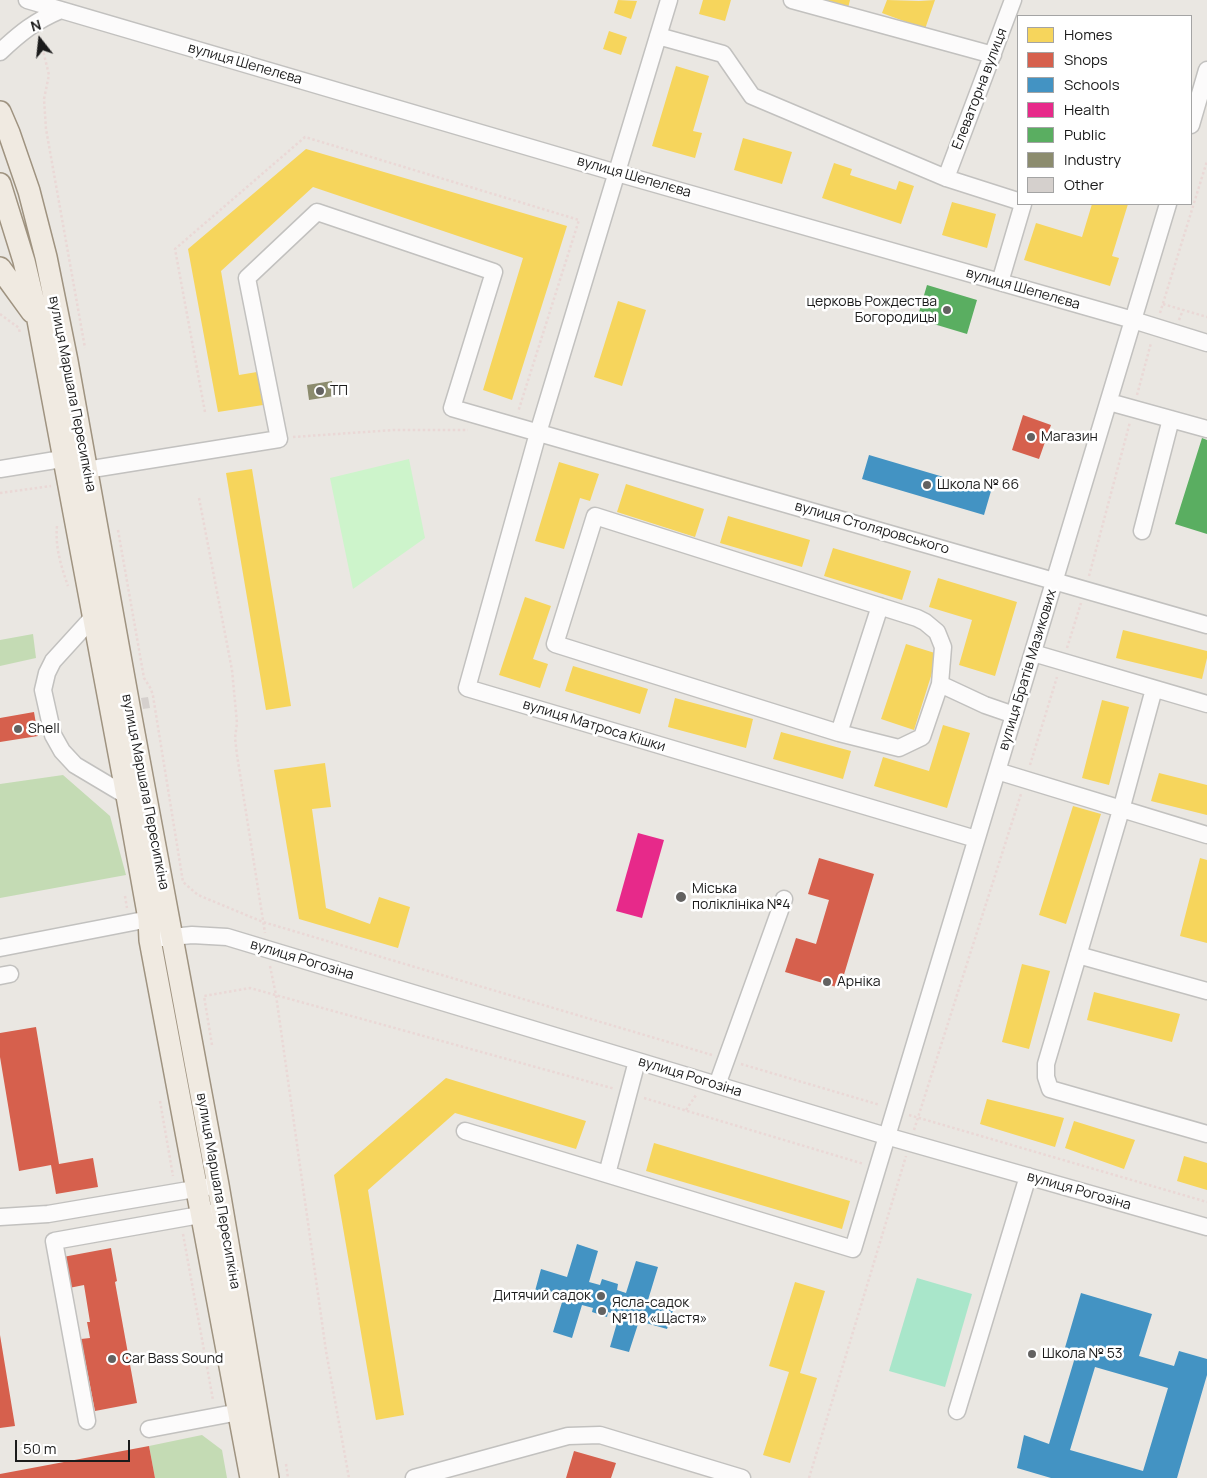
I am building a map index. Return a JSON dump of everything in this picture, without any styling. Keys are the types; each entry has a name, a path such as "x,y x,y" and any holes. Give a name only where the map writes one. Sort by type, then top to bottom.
{"main road":[{"name":"вулиця Маршала Пересипкіна","path":"0,112 29,190 46,257 68,362 70,462 94,616 127,796 139,922 150,940 207,1188 268,1478"},
{"name":"вулиця Маршала Пересипкіна","path":"0,184 24,261 38,320 172,937 207,1188"},
{"path":"0,268 38,320"},
{"name":"вулиця Маршала Пересипкіна","path":"212,1213 239,1412 251,1478"}],"street":[{"name":"вулиця Шепелєва","path":"27,0 62,5 617,173 1134,320 1207,343"},
{"path":"538,433 669,0"},
{"path":"792,0 993,55"},
{"name":"Елеваторна вулиця","path":"946,178 1013,0"},
{"path":"0,52 21,32 62,5"},
{"path":"658,36 723,54 752,96 946,178 1017,201"},
{"path":"1192,122 1207,70"},
{"path":"1000,282 1024,205"},
{"name":"вулиця Братів Мазикових","path":"607,1174 853,1249 1168,205"},
{"name":"вулиця Столяровського","path":"279,438 247,278 317,212 494,272 452,408 1207,625"},
{"path":"1109,402 1207,429"},
{"path":"1142,531 1172,419"},
{"name":"вулиця Матроса Кішки","path":"538,433 467,688 976,839"},
{"path":"0,470 279,438"},
{"path":"595,516 880,606 925,622 936,632 943,647 940,684 922,737 899,748 839,733 555,644 595,516"},
{"path":"839,733 880,606"},
{"path":"94,616 53,661 47,673 43,690 53,735 62,751 75,765 127,796"},
{"path":"1033,653 1207,704"},
{"path":"940,684 985,705 1014,715"},
{"path":"1154,689 1121,810 1046,1064 1046,1077 1050,1089 1207,1134"},
{"path":"997,771 1207,835"},
{"path":"717,1085 784,899"},
{"path":"0,948 139,922"},
{"name":"вулиця Рогозіна","path":"150,940 204,934 227,937 886,1136 1207,1227"},
{"path":"1078,955 1207,991"},
{"path":"465,1131 607,1174 637,1061"},
{"path":"957,1410 1028,1176"},
{"path":"0,1217 48,1214 207,1188"},
{"path":"87,1421 54,1241 212,1213"},
{"path":"149,1429 239,1412"},
{"path":"414,1478 568,1436 600,1435 742,1478"}],"path":[{"path":"809,1478 910,1143 1085,589 1156,327 1207,161"},
{"path":"1163,304 1207,317"},
{"path":"0,314 19,328 21,338"},
{"path":"279,438 394,430 471,430"},
{"path":"52,494 70,462"},
{"path":"199,498 232,670 237,723 235,738 237,756 267,950 276,995 326,1351 349,1478"},
{"path":"57,525 56,538 60,563 70,590"},
{"path":"183,882 198,894 263,922 894,1109 918,1119 1207,1202"},
{"path":"125,896 139,922"},
{"path":"204,996 250,988 628,1093 877,1168"},
{"path":"159,1097 176,1193"},
{"path":"180,1219 216,1417"}],"green space":[{"path":"409,459 425,538 353,589 330,478"},
{"path":"33,634 36,658 0,666 0,640"},
{"path":"63,775 110,816 126,875 0,898 0,784"},
{"path":"917,1278 972,1294 945,1387 889,1371"},
{"path":"202,1435 222,1450 227,1478 155,1478 149,1446"}],"building: Homes":[{"path":"618,0 637,1 631,19 614,13"},
{"path":"703,0 731,0 725,21 699,14"},
{"path":"819,0 850,0 848,8"},
{"path":"887,0 935,0 925,29 882,13"},
{"path":"609,31 627,37 621,55 603,49"},
{"path":"676,66 709,76 693,131 702,133 695,158 652,146"},
{"path":"743,138 792,152 782,184 734,170"},
{"path":"306,149 567,226 512,400 483,390 523,258 313,187 221,271 239,375 257,372 263,405 218,412 188,249"},
{"path":"834,163 852,169 850,175 896,190 899,181 914,186 901,224 822,198"},
{"path":"952,202 996,214 987,248 942,235"},
{"path":"1092,205 1128,205 1112,256 1119,258 1110,286 1024,260 1036,223 1082,237"},
{"path":"618,301 646,310 622,386 594,377"},
{"path":"559,462 599,474 590,501 580,498 564,549 535,541"},
{"path":"252,469 291,706 266,710 226,473"},
{"path":"626,484 704,509 695,537 617,512"},
{"path":"728,516 810,540 802,567 720,543"},
{"path":"833,548 911,571 902,600 824,576"},
{"path":"938,578 1017,602 995,676 959,665 972,620 929,607"},
{"path":"525,597 551,606 533,659 548,664 540,688 499,675"},
{"path":"1123,630 1207,651 1202,679 1116,658"},
{"path":"906,644 938,654 914,730 881,719"},
{"path":"573,666 648,689 640,714 565,691"},
{"path":"675,698 753,719 746,748 668,727"},
{"path":"1102,700 1129,707 1109,785 1082,778"},
{"path":"943,725 970,733 947,808 874,786 883,757 929,771"},
{"path":"781,732 851,751 843,779 773,759"},
{"path":"325,763 331,807 312,809 326,908 370,924 379,897 410,907 398,948 299,919 274,770"},
{"path":"1159,773 1207,785 1207,815 1151,801"},
{"path":"1073,806 1101,814 1066,924 1039,915"},
{"path":"1200,858 1207,860 1207,943 1180,936"},
{"path":"1022,964 1050,971 1029,1049 1002,1042"},
{"path":"1094,992 1180,1014 1172,1042 1087,1020"},
{"path":"446,1078 586,1121 576,1149 455,1113 368,1190 404,1415 376,1420 334,1175"},
{"path":"987,1099 1064,1118 1055,1147 980,1124"},
{"path":"1074,1121 1135,1140 1124,1169 1065,1148"},
{"path":"654,1143 850,1201 842,1229 646,1171"},
{"path":"1184,1156 1207,1163 1207,1190 1177,1181"},
{"path":"795,1282 825,1291 800,1373 817,1378 790,1463 763,1455 789,1372 769,1366"}],"building: Shops":[{"name":"Магазин","path":"1023,415 1051,425 1039,459 1012,450"},
{"path":"34,712 38,736 0,742 0,718"},
{"path":"819,858 874,874 840,988 785,972 796,938 816,944 829,900 808,894"},
{"path":"36,1027 59,1164 93,1158 98,1187 56,1194 51,1165 19,1171 0,1057 0,1033"},
{"path":"111,1248 117,1281 115,1282 137,1403 95,1411 81,1339 90,1338 87,1322 90,1322 84,1285 69,1288 63,1257"},
{"path":"0,1335 15,1426 0,1428"},
{"path":"149,1446 155,1478 0,1478 0,1474"},
{"path":"574,1451 616,1463 611,1478 566,1478"}],"building: Schools":[{"name":"Школа № 66","path":"869,455 991,491 984,515 862,479"},
{"name":"Дитячий садок","path":"577,1244 598,1251 589,1282 600,1285 602,1279 618,1284 617,1290 626,1293 636,1261 658,1267 648,1300 674,1308 667,1329 639,1321 629,1352 610,1347 619,1316 608,1312 607,1317 592,1312 593,1308 582,1305 572,1338 553,1332 563,1299 535,1291 541,1269 567,1277"},
{"path":"1081,1293 1152,1314 1139,1356 1174,1366 1179,1351 1207,1359 1207,1375 1177,1478 1051,1478 1017,1468 1024,1435 1049,1444 1076,1354 1064,1351","holes":["1095,1367 1168,1388 1143,1471 1070,1450"]}],"building: Health":[{"path":"638,833 664,840 642,918 616,911"}],"building: Public":[{"name":"церковь Рождества Богородицы","path":"927,285 977,300 967,334 917,319"},
{"path":"1202,438 1207,440 1207,534 1175,524"}],"building: Industry":[{"name":"ТП","path":"332,381 334,396 309,400 307,385"}],"building: Other":[{"path":"148,697 150,708 143,709 141,698"}],"place":[{"name":"церковь Рождества Богородицы","path":"947,310"},
{"name":"ТП","path":"320,391"},
{"name":"Магазин","path":"1031,437"},
{"name":"Школа № 66","path":"927,485"},
{"name":"Shell","path":"18,729"},
{"name":"Міська поліклініка №4","path":"681,897"},
{"name":"Арніка","path":"827,982"},
{"name":"Дитячий садок","path":"601,1296"},
{"name":"Ясла-садок №118 «Щастя»","path":"602,1311"},
{"name":"Школа № 53","path":"1032,1354"},
{"name":"Car Bass Sound","path":"112,1359"}]}
